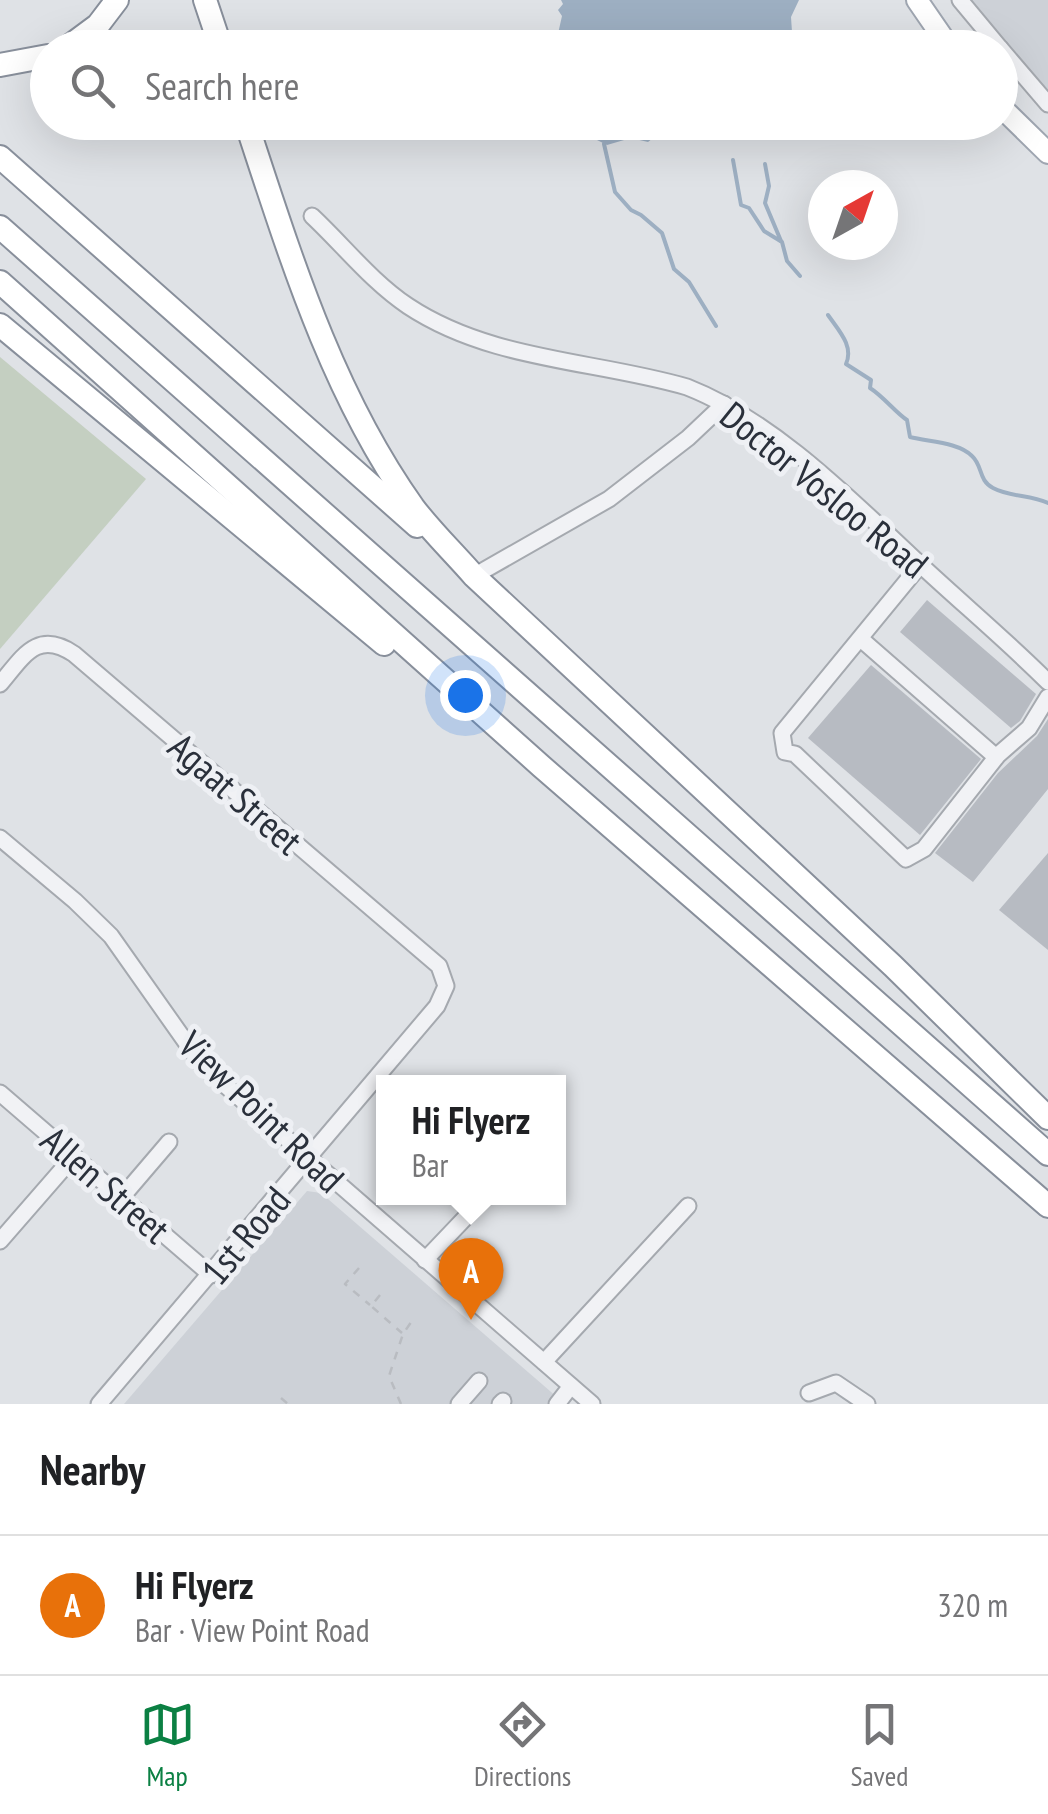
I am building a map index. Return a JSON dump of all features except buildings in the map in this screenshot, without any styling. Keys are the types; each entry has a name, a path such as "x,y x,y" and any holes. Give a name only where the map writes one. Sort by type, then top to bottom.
{"highway":[{"path":"90,30 117,0"},
{"path":"204,0 214,30"},
{"path":"0,65 30,59"},
{"path":"252,140 332,364 378,451 415,509 474,576"},
{"path":"0,157 474,576 893,966 1048,1118"},
{"path":"0,227 1048,1154"},
{"path":"0,282 541,766 1048,1206"},
{"path":"0,325 359,624 541,766"}],"main road":[{"path":"904,0 925,30"},
{"path":"917,0 938,30"},
{"path":"1018,124 1048,153"},
{"path":"1018,134 1048,162"}],"street":[{"path":"960,0 985,30"},
{"path":"1018,69 1048,104"},
{"name":"Doctor Vosloo Road","path":"312,216 393,295 440,322 506,349 678,384 758,424 1048,682"},
{"path":"474,576 609,499 688,438 724,404"},
{"path":"920,565 782,733 785,752 795,754 906,859 924,849 996,757 1029,728 1048,697"},
{"path":"862,640 996,757"},
{"name":"Agaat Street","path":"0,684 26,653 48,642 74,654 439,966"},
{"name":"View Point Road","path":"0,838 95,919 127,956 202,1065 592,1404"},
{"name":"1st Road","path":"380,1075 437,1006 446,986 439,966"},
{"name":"1st Road","path":"100,1404 376,1079"},
{"name":"Allen Street","path":"0,1092 211,1275"},
{"path":"122,1198 169,1142"},
{"path":"0,1241 74,1156"},
{"path":"425,1260 477,1205"},
{"path":"544,1362 688,1206"},
{"path":"460,1404 478,1381"},
{"path":"810,1393 836,1383 867,1404"},
{"path":"557,1404 571,1386"}],"path":[{"path":"359,1268 345,1284 403,1334"},
{"path":"371,1306 380,1295"},
{"path":"398,1403 389,1376 403,1334 414,1318"},
{"path":"282,1398 288,1404"}],"shaded area":[{"path":"955,0 1048,0 1048,112 1018,76 1018,30 980,30"},
{"path":"307,1191 321,1193 565,1404 124,1404"}],"green space":[{"path":"0,357 146,479 0,649"}],"water":[{"path":"561,0 799,0 791,17 792,30 559,30 562,16 558,10 563,4"},
{"path":"597,140 624,140 607,145"}],"waterway":[{"path":"604,144 615,192 631,210 662,233 674,269 689,282 716,326"},
{"path":"733,160 741,205 749,208 764,231 782,242 787,261 800,276"},
{"path":"765,164 769,186 765,203 781,241"},
{"path":"828,315 847,345 846,364 871,380 870,388 907,420 910,437 966,451 993,488 1048,503"}],"place":[{"name":"Hi Flyerz","path":"471,1320"}]}
